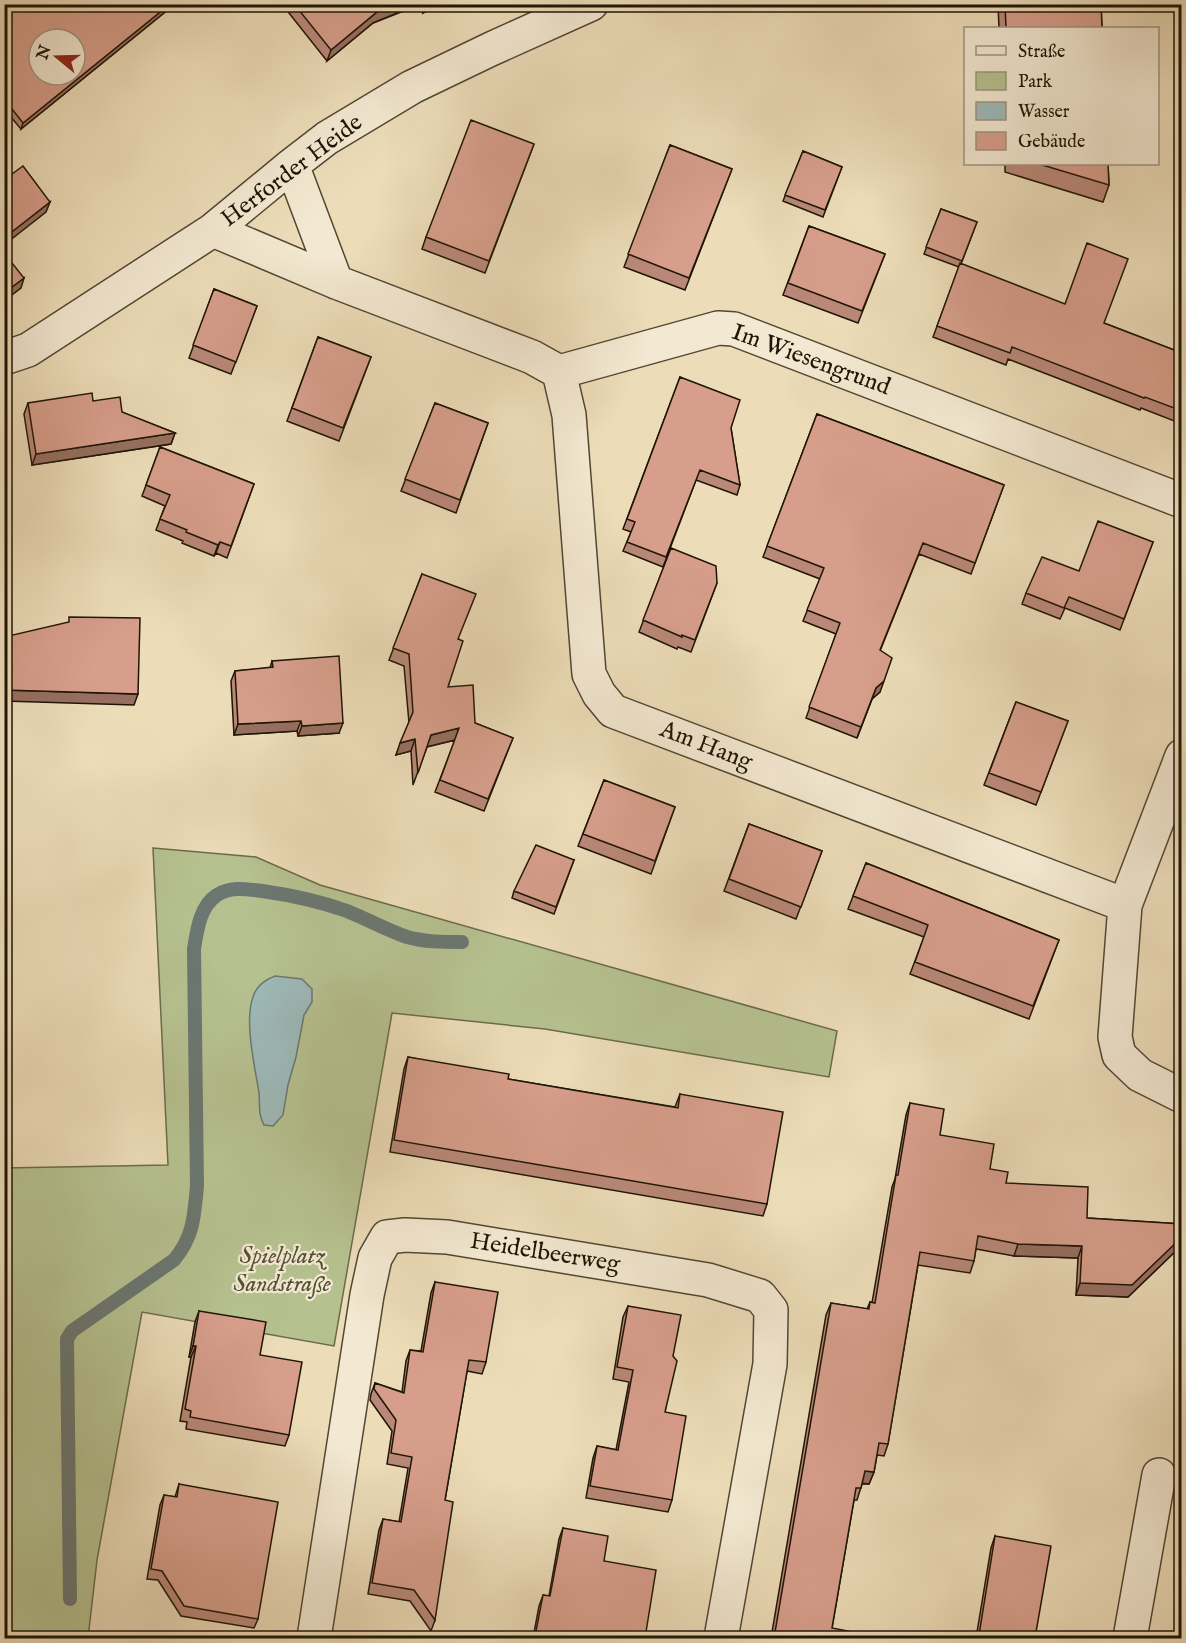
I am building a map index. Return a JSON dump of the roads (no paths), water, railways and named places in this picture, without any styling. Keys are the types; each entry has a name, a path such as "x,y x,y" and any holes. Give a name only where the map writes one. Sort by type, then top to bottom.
{"street":[{"name":"Herforder Heide","path":"4,358 28,350 213,230 327,138 412,87 591,4"},
{"path":"292,165 336,282"},
{"path":"213,230 336,282 532,357 559,372"},
{"name":"Im Wiesengrund","path":"559,372 718,328 734,329 1182,501"},
{"name":"Am Hang","path":"559,372 569,415 589,674 599,694 613,711 1125,905"},
{"path":"1182,756 1125,905 1115,1037 1119,1055 1140,1075 1182,1096"},
{"name":"Heidelbeerweg","path":"314,1638 375,1258 387,1237 405,1234 447,1237 708,1280 759,1296 771,1310 770,1364 721,1638"},
{"path":"1130,1638 1159,1475"}],"water":[{"path":"275,976 302,979 312,989 312,1002 304,1015 283,1115 273,1126 264,1125 261,1117 251,1045 250,1019 256,990"}],"waterway":[{"path":"70,1599 67,1339 72,1331 174,1260 186,1243 189,1234 194,1216 197,1186 194,949 200,919 207,905 217,895 227,890 284,894 336,907 407,937 427,941 462,942"}],"park label":[{"name":"Spielplatz Sandstraße","path":"282,1270"}]}
